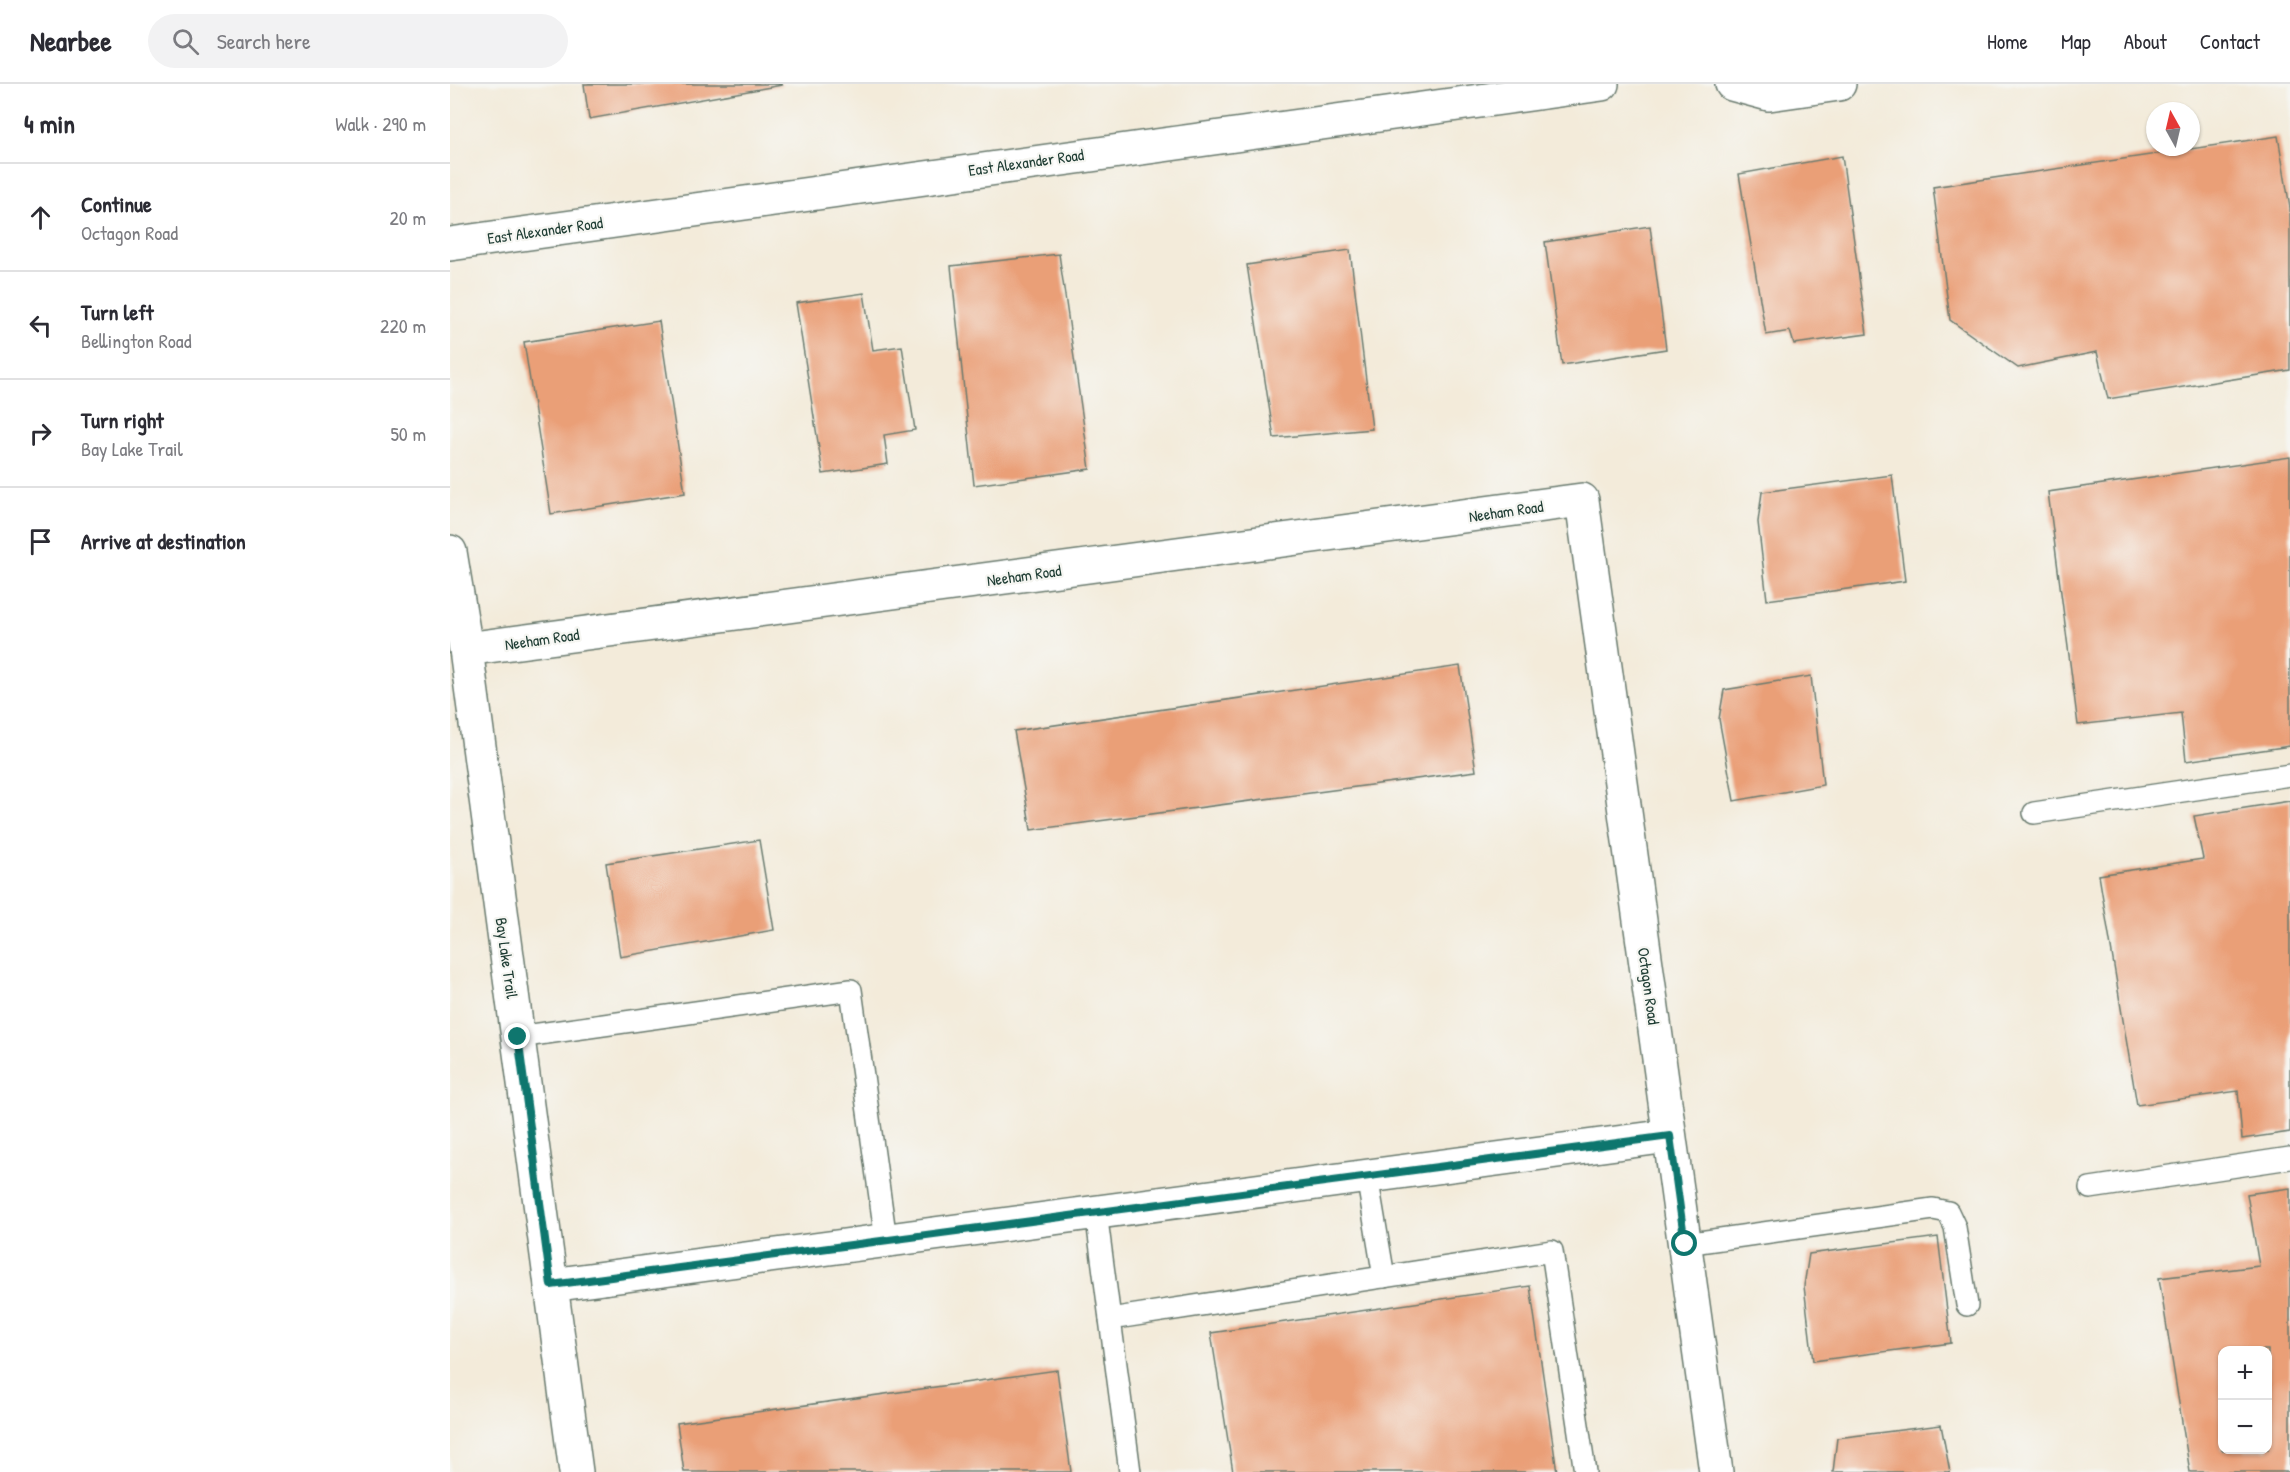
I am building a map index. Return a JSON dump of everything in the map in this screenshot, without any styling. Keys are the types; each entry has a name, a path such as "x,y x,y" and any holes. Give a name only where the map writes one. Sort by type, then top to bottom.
{"street":[{"name":"East Alexander Road","path":"450,244 1602,84"},
{"path":"1732,84 1769,94 1839,84"},
{"name":"Neeham Road","path":"466,649 1582,500"},
{"name":"Octagon Road","path":"1582,500 1716,1472"},
{"name":"Bay Lake Trail","path":"450,552 466,649 576,1472"},
{"path":"551,1285 1670,1136"}],"lane":[{"path":"2034,813 2290,775"},
{"path":"518,1037 851,990 886,1240"},
{"path":"2090,1188 2290,1158"},
{"path":"1367,1176 1384,1277"},
{"path":"1685,1244 1933,1209 1948,1212 1955,1227 1967,1305"},
{"path":"1096,1212 1130,1472"},
{"path":"1110,1319 1552,1251 1585,1472"}],"building":[{"path":"584,84 781,84 782,85 589,119"},
{"path":"2278,136 2290,208 2290,370 2108,399 2097,352 2018,368 1950,320 1933,187 2146,156 2200,156 2200,148"},
{"path":"1842,156 1867,334 1794,344 1790,331 1766,335 1739,174"},
{"path":"1650,226 1666,349 1562,365 1545,242"},
{"path":"1350,250 1372,429 1274,438 1247,265"},
{"path":"1059,254 1090,469 974,485 951,266"},
{"path":"864,293 873,350 902,346 915,430 884,435 888,464 823,474 796,303"},
{"path":"659,321 685,493 551,514 524,342"},
{"path":"2290,457 2290,746 2186,761 2181,713 2078,725 2048,492"},
{"path":"1892,475 1905,581 1767,600 1758,522 1762,492"},
{"path":"1460,666 1476,771 1031,830 1014,731"},
{"path":"1811,676 1823,785 1734,801 1719,719 1724,690"},
{"path":"2290,801 2290,1132 2242,1139 2238,1091 2137,1105 2099,875 2203,859 2194,816"},
{"path":"759,840 774,930 620,957 606,863"},
{"path":"2290,1188 2290,1472 2190,1472 2159,1278 2259,1266 2247,1194"},
{"path":"1938,1237 1951,1343 1813,1361 1804,1286 1809,1254"},
{"path":"1530,1286 1557,1472 1233,1472 1211,1333"},
{"path":"1057,1370 1071,1472 684,1472 677,1423"},
{"path":"1941,1425 1950,1472 1833,1472 1837,1438"}],"route":[{"path":"518,1037 551,1285 1670,1136 1685,1244"}]}
